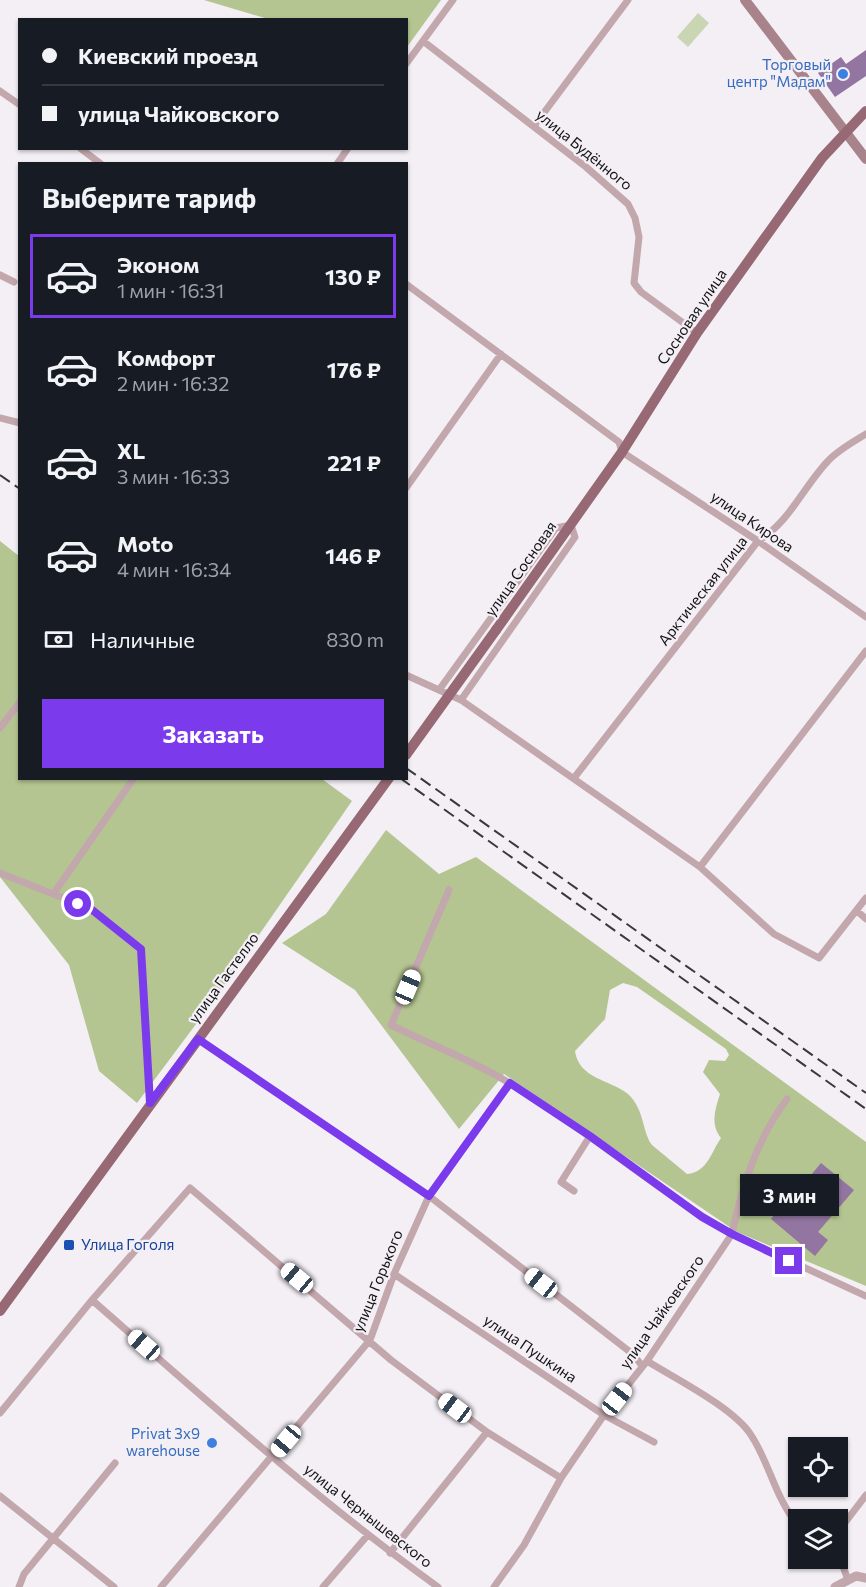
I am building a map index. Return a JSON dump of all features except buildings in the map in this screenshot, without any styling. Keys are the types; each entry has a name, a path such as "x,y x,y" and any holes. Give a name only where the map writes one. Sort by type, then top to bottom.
{"main road":[{"path":"746,0 866,159"},
{"name":"Сосновая улица","path":"571,525 622,452 697,333 822,158 866,111"},
{"name":"улица Сосновая","path":"408,752 571,525"},
{"name":"улица Гастелло","path":"0,1311 388,780"}],"street":[{"path":"408,61 453,0"},
{"path":"534,126 628,0"},
{"name":"улица Будённого","path":"423,41 534,126 628,204 635,218 639,237 634,283 641,292 697,333"},
{"path":"0,91 18,104"},
{"path":"83,150 98,162"},
{"path":"0,275 14,282"},
{"name":"улица Кирова","path":"408,285 619,442 622,452 758,541 866,618"},
{"path":"408,483 501,354"},
{"path":"0,418 18,422"},
{"name":"Арктическая улица","path":"574,778 758,541 768,536 786,516 828,460 866,434"},
{"path":"439,690 556,528 571,525 575,537 460,700"},
{"path":"700,867 866,651"},
{"path":"408,676 460,700 574,778 700,867 774,934 819,958 866,898"},
{"path":"0,728 18,705"},
{"path":"54,893 133,780"},
{"path":"0,873 91,909 141,949 150,1103"},
{"path":"449,890 391,1025 510,1083 590,1136 702,1217 732,1234 866,1296"},
{"path":"857,911 866,919"},
{"path":"198,1039 429,1196 645,1364 736,1418 752,1436 788,1514"},
{"name":"улица Горького","path":"161,1587 370,1340 394,1274 429,1196 510,1083"},
{"path":"732,1234 740,1195 768,1125 788,1099"},
{"path":"574,1191 561,1182 590,1136"},
{"path":"0,1413 92,1300 190,1188 391,1360 487,1432 561,1478"},
{"name":"улица Чайковского","path":"494,1587 524,1545 561,1478 604,1415 645,1364 732,1234"},
{"name":"улица Пушкина","path":"394,1274 604,1415 654,1442"},
{"name":"улица Чернышевского","path":"92,1300 272,1458 367,1536 438,1587"},
{"path":"390,1553 487,1432"},
{"path":"19,1587 24,1574 115,1463"},
{"path":"848,1519 866,1495"},
{"path":"0,1496 114,1587"},
{"path":"324,1587 367,1536"},
{"path":"844,1569 848,1580"},
{"path":"835,1587 856,1576 866,1578"}],"green space":[{"path":"204,0 441,0 408,46 408,18 265,18"},
{"path":"698,13 709,23 688,47 677,37"},
{"path":"0,541 18,555 18,780 323,780 352,801 208,1008 137,1103 99,1071 69,965 0,877"},
{"path":"386,830 439,874 476,857 866,1142 866,1286 737,1232 504,1074 459,1129 355,990 282,943 326,914","holes":["623,983 637,987 726,1049 729,1055 725,1061 709,1060 703,1072 720,1094 715,1111 715,1122 721,1138 708,1160 700,1170 694,1172 687,1174 652,1145 634,1100 620,1089 589,1073 582,1067 575,1051 605,1019 610,990"]}],"railway":[{"path":"0,475 18,488"},
{"path":"408,769 866,1093"},
{"path":"403,780 866,1109"}],"place":[{"name":"Торговый центр \"Мадам\"","path":"843,74"},
{"name":"Улица Гоголя","path":"69,1245"},
{"name":"Privat 3x9 warehouse","path":"212,1443"}],"route":[{"path":"78,904 91,909 141,949 150,1103 198,1039 429,1196 510,1083 590,1136 702,1217 789,1261"}]}
